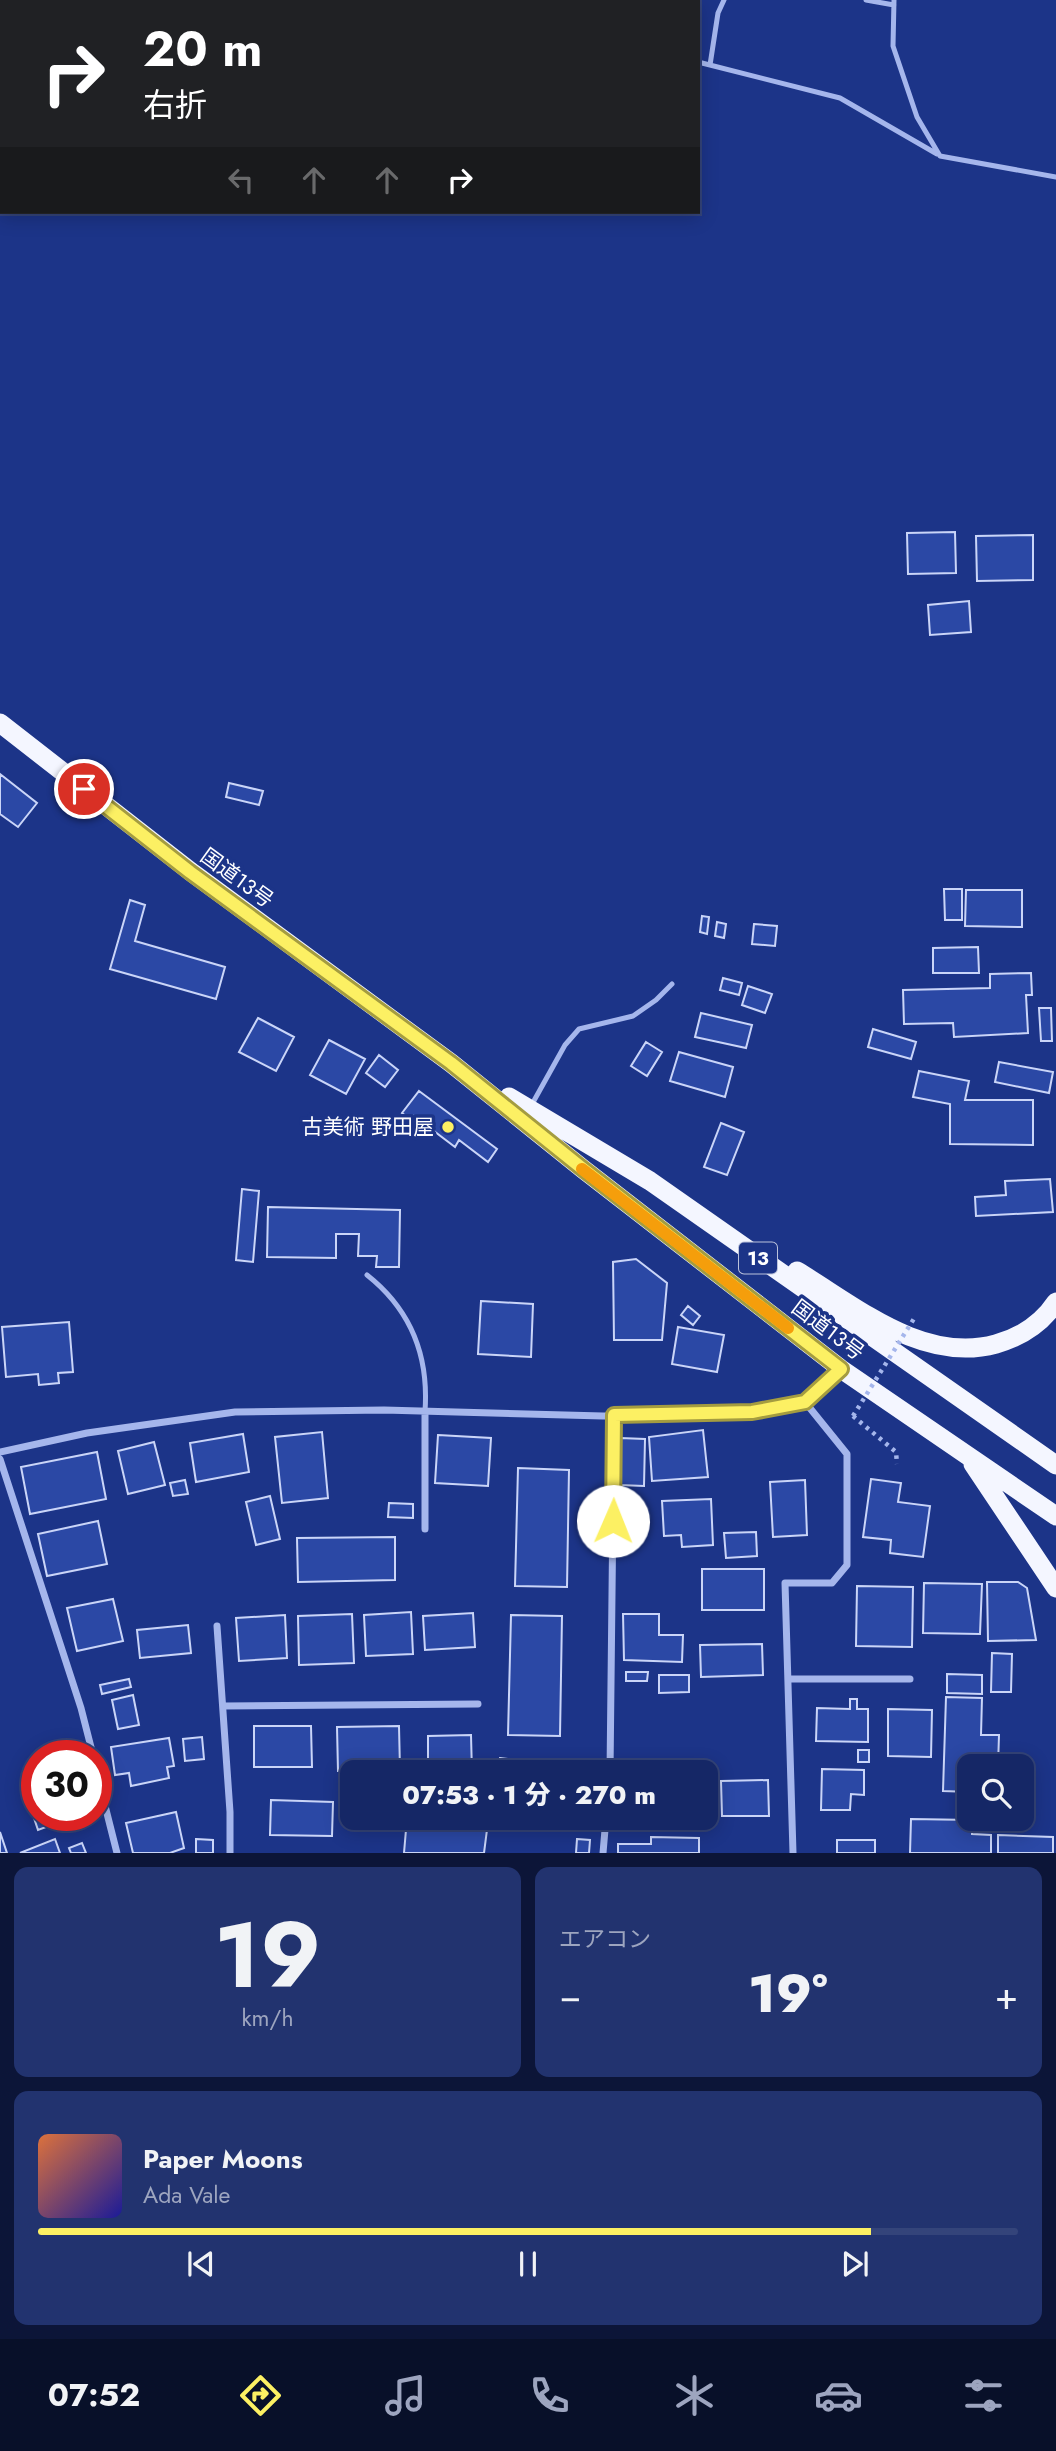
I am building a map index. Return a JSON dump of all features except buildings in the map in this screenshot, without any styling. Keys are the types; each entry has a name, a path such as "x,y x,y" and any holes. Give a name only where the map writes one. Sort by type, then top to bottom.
{"highway":[{"name":"国道13号","path":"0,723 190,872 451,1063 841,1369 1056,1516"},
{"name":"国道13号","path":"451,1063 650,1181 1056,1465"},
{"path":"650,1181 878,1320 912,1338 945,1349 976,1349 1006,1342 1029,1330 1048,1315 1056,1302"},
{"path":"964,1452 1056,1588"}],"street":[{"path":"0,1452 87,1433 235,1412 425,1411 614,1415 752,1412 805,1402 841,1369"},
{"path":"793,1853 785,1583 832,1583 847,1565 847,1454 805,1402"},
{"path":"425,1411 425,1529"},
{"path":"610,1760 614,1415"},
{"path":"0,1459 89,1740"},
{"path":"217,1626 230,1853"},
{"path":"788,1679 910,1679"},
{"path":"223,1706 478,1704"},
{"path":"603,1853 605,1830"},
{"path":"111,1831 117,1853"}],"lane":[{"path":"710,65 718,13 724,0"},
{"path":"866,0 894,3 893,46 917,117 940,156"},
{"path":"700,62 840,98 940,156 1056,177"},
{"path":"530,1109 565,1045 579,1029 633,1016 656,1000 672,984"},
{"path":"367,1275 388,1292 406,1316 426,1388 425,1411"}],"path":[{"path":"897,1464 896,1452 853,1416 915,1317"}],"slow traffic":[{"path":"582,1169 788,1328"}],"place":[{"name":"古美術 野田屋","path":"448,1127"}],"route":[{"path":"84,789 190,872 451,1063 841,1369 805,1402 752,1412 614,1415 613,1521"}]}
